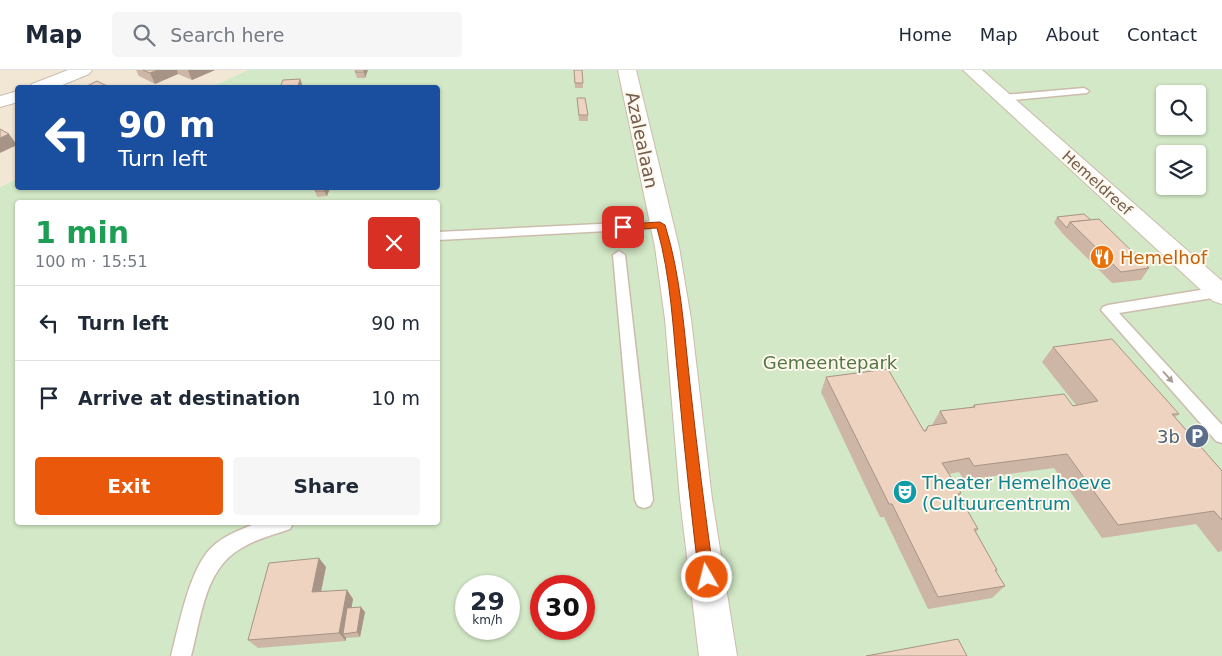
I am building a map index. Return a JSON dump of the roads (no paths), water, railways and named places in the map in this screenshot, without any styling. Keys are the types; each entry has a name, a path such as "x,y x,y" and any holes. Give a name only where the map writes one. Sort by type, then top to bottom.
{"street":[{"path":"46,85 83,70"},
{"name":"Azalealaan","path":"627,70 660,225 667,247 678,319 696,499 718,656"},
{"name":"Hemeldreef","path":"972,70 1220,294"},
{"path":"0,102 15,97"}],"lane":[{"path":"1003,98 1084,91"},
{"path":"440,236 660,225"},
{"path":"619,255 644,500"},
{"path":"1220,294 1108,310 1222,436"},
{"path":"181,656 205,574 217,555 254,532 275,525"}],"place":[{"name":"Hemelhof","path":"1102,257"},
{"name":"3b","path":"1197,436"},
{"name":"Theater Hemelhoeve (Cultuurcentrum","path":"905,492"}],"park label":[{"name":"Gemeentepark","path":"830,362"}]}
